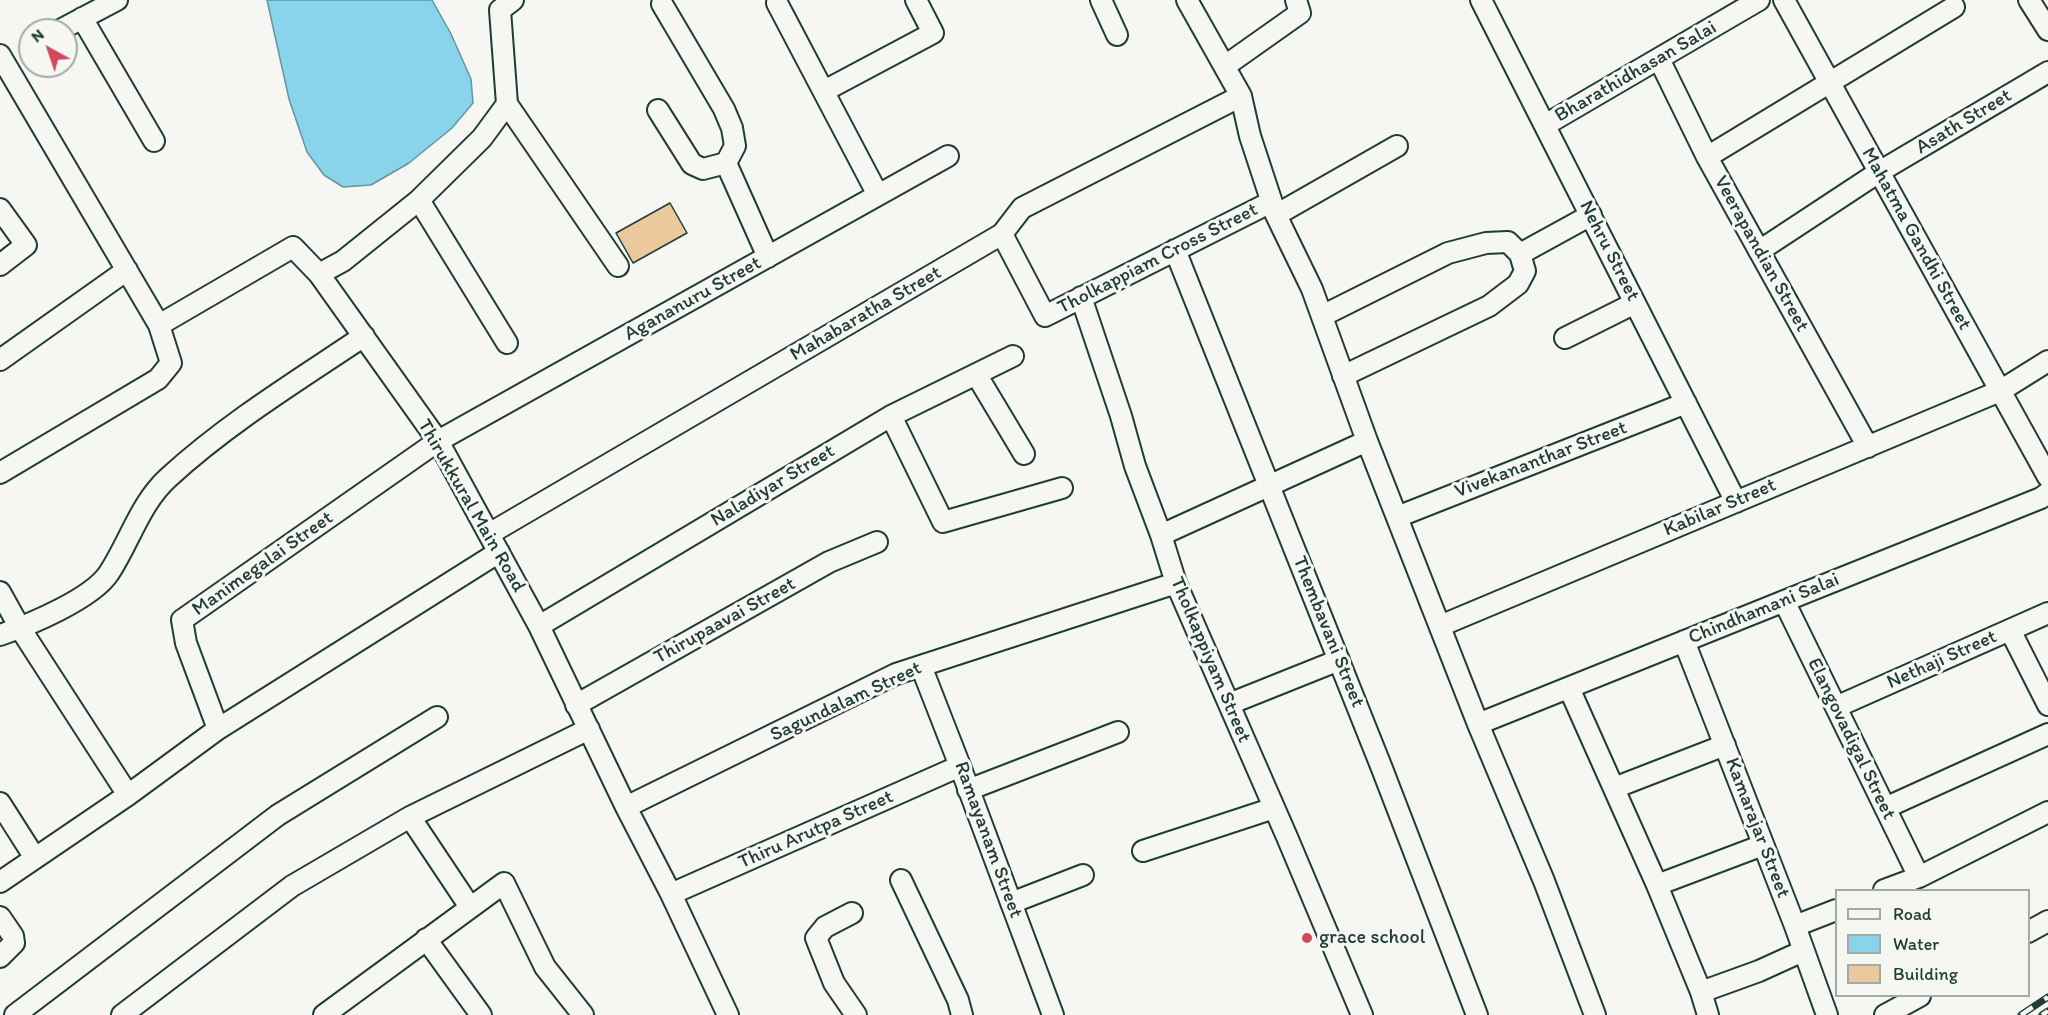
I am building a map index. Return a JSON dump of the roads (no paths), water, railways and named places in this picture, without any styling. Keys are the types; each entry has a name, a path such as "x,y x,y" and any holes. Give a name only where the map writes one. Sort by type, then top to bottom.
{"street":[{"path":"78,20 117,0"},
{"path":"824,91 933,33 916,0"},
{"path":"1101,0 1117,35"},
{"path":"1187,0 1241,96 1250,136 1274,208 1312,289 1367,441 1478,724 1544,881 1595,1015"},
{"path":"1226,66 1300,13 1296,0"},
{"name":"Nehru Street","path":"1481,0 1736,502"},
{"name":"Bharathidhasan Salai","path":"1545,125 1759,0"},
{"name":"Mahatma Gandhi Street","path":"1784,0 2048,477"},
{"path":"2029,0 2048,30"},
{"path":"778,1 878,195"},
{"path":"502,4 507,104 618,266"},
{"path":"658,110 692,164 703,169 726,163 735,146 732,128 724,109 662,4"},
{"path":"1707,157 1954,7"},
{"path":"82,18 154,141"},
{"path":"0,55 159,325 171,363 158,379 0,473"},
{"name":"Veerapandian Street","path":"1659,59 1707,157 1868,447"},
{"name":"Asath Street","path":"1759,251 1879,172 2048,72"},
{"name":"Mahabaratha Street","path":"489,534 1002,234 1022,208 1241,96"},
{"path":"320,274 343,261 419,200 482,138 507,104"},
{"name":"Tholkappiam Cross Street","path":"1002,234 1045,316 1175,250 1274,208 1398,146"},
{"name":"Agananuru Street","path":"438,441 948,156"},
{"path":"726,163 768,257"},
{"path":"419,200 507,344"},
{"path":"0,209 26,246 0,265"},
{"path":"1520,254 1591,215"},
{"path":"1322,316 1448,253 1486,243 1508,242 1520,254 1524,272 1518,284 1489,306 1344,376"},
{"name":"Thirukkural Main Road","path":"159,325 293,248 320,274 438,441 539,626 728,1015"},
{"name":"Thembavani Street","path":"1175,250 1270,485 1477,1015"},
{"path":"0,360 127,270"},
{"name":"Tholkappiyam Street","path":"1081,297 1135,466 1176,583 1362,1015"},
{"path":"1565,338 1635,303"},
{"path":"0,635 76,601 96,587 108,575 150,497 168,478 219,435 364,336"},
{"name":"Naladiyar Street","path":"539,626 891,416 1013,356"},
{"name":"Kabilar Street","path":"1440,626 2000,391 2048,361"},
{"path":"976,374 1024,454"},
{"name":"Vivekananthar Street","path":"1397,517 1686,403"},
{"path":"891,416 943,522 1062,488"},
{"name":"Manimegalai Street","path":"218,729 186,643 182,620 438,441"},
{"path":"1161,535 1367,441"},
{"name":"Chindhamani Salai","path":"1478,724 2042,498 2048,493"},
{"name":"Thirupaavai Street","path":"576,705 829,562 877,542"},
{"path":"0,882 128,795 218,729 499,552"},
{"name":"Sagundalam Street","path":"626,807 896,674 1176,583"},
{"path":"0,592 20,628 128,795"},
{"name":"Elangovadigal Street","path":"1784,601 1919,877"},
{"name":"Nethaji Street","path":"1836,707 2048,613"},
{"path":"2010,630 2048,705"},
{"name":"Kamarajar Street","path":"1684,641 1795,926 1827,1015"},
{"path":"1228,704 1339,660"},
{"name":"Ramayanam Street","path":"921,666 1053,1015"},
{"path":"1569,688 1657,885 1701,992 1708,1015"},
{"path":"15,1015 278,815 437,717"},
{"path":"122,1015 292,886 410,817 589,729"},
{"path":"968,790 1118,732"},
{"path":"1885,808 2048,734"},
{"path":"1614,788 1725,745"},
{"name":"Thiru Arutpa Street","path":"671,894 960,766"},
{"path":"0,803 35,858"},
{"path":"1143,851 1274,808"},
{"path":"1889,889 1919,877 2048,812"},
{"path":"410,817 470,907"},
{"path":"1657,885 1763,845"},
{"path":"1011,903 1083,875"},
{"path":"901,880 958,1000 962,1015"},
{"path":"324,1015 504,882 546,967 583,1015"},
{"path":"1795,926 1835,910"},
{"path":"852,913 825,927 816,938 834,983 856,1015"},
{"path":"0,917 13,936 14,943 0,957"},
{"path":"2030,931 2048,921"},
{"path":"426,939 481,1015"},
{"path":"1701,992 1759,971 1803,951"},
{"path":"1885,1015 1918,997"}],"water":[{"path":"267,0 432,0 451,34 471,79 473,103 452,128 409,163 371,185 343,187 324,175 307,152 289,99"}],"railway":[{"path":"2021,1015 2048,997"},
{"path":"2042,1015 2048,1011"}],"place":[{"name":"grace school","path":"1307,938"}]}
